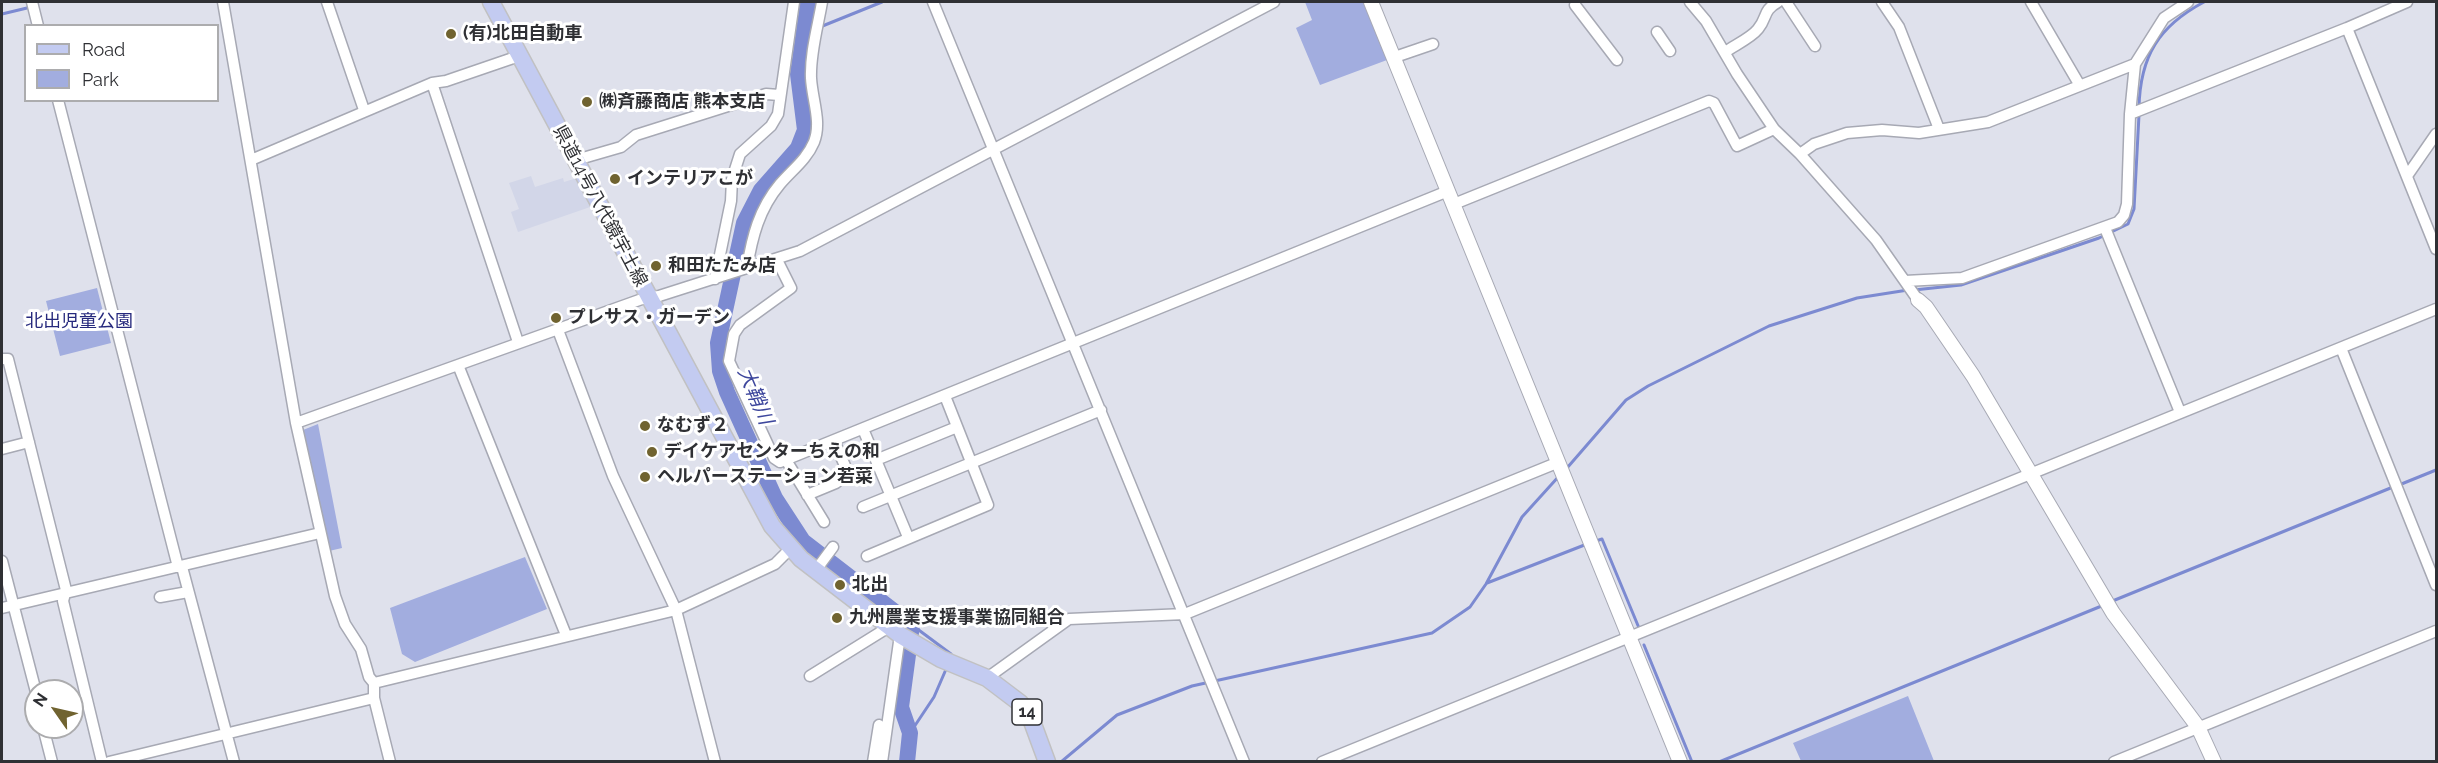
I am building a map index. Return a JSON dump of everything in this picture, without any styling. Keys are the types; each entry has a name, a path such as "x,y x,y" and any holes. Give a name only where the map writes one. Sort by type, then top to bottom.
{"main road":[{"name":"県道14号八代鏡宇土線","path":"491,2 766,516 790,549 818,567 896,632 948,662 987,678 1020,703 1030,716 1047,761"}],"street":[{"path":"32,2 38,24"},
{"path":"223,2 296,423 320,533 340,610 361,649 369,677 374,684 374,699 390,762"},
{"path":"327,2 364,110"},
{"path":"718,278 731,201 732,179 740,154 776,120 794,2"},
{"path":"745,269 763,209 772,194 808,153 815,141 817,129 811,79 822,2"},
{"path":"933,2 1244,762"},
{"path":"296,423 518,342 649,298 777,260 847,229 1274,2"},
{"path":"1371,2 1589,533 1680,762"},
{"path":"1690,2 1706,21 1774,129 1800,154 1876,240 1916,297 1926,307 1971,374 2102,595 2198,727 2214,762"},
{"path":"1725,52 1756,32 1765,11 1779,2"},
{"path":"1786,2 1815,46"},
{"path":"1882,2 1899,27 1939,129"},
{"path":"2031,2 2079,84"},
{"path":"1906,282 1962,278 2107,233 2124,215 2127,204 2136,111 2135,64 2164,18 2188,2"},
{"path":"2136,111 2407,2"},
{"path":"1575,5 1617,60"},
{"path":"2347,28 2436,249"},
{"path":"1657,32 1670,51"},
{"path":"1395,57 1432,44"},
{"path":"251,160 432,83 519,56"},
{"path":"1800,154 1814,144 1847,133 1882,130 1919,133 2003,117 2079,84 2135,64"},
{"path":"432,83 518,342"},
{"path":"576,160 621,147 636,135 766,94 779,95"},
{"path":"1454,204 1709,101 1714,103 1737,146 1774,129"},
{"path":"59,102 180,567 234,762"},
{"path":"2407,176 2436,134"},
{"path":"777,260 791,288 740,325 734,334 729,361 774,458 780,462 1448,190"},
{"path":"2107,233 2180,412"},
{"path":"1322,762 2436,309"},
{"path":"558,330 614,476 676,610 716,762"},
{"path":"2341,348 2436,585"},
{"path":"5,355 29,442 65,594 63,601 102,762"},
{"path":"458,365 566,635"},
{"path":"867,556 988,505 945,396"},
{"path":"863,507 1101,410"},
{"path":"876,460 957,427"},
{"path":"863,429 909,537"},
{"path":"807,495 836,483 846,474 846,468 834,441"},
{"path":"2,449 29,442"},
{"path":"786,460 824,522"},
{"path":"987,678 1069,619 1185,614 1559,464"},
{"path":"2,608 320,533"},
{"path":"818,567 833,547"},
{"path":"374,684 566,635 676,610 775,564 790,549"},
{"path":"2,561 33,679"},
{"path":"160,597 188,592"},
{"path":"810,676 884,630 896,632 882,762"},
{"path":"2114,762 2436,630"},
{"path":"109,762 226,732 374,699"},
{"path":"873,762 880,723 888,705"},
{"path":"46,739 52,762"}],"shaded area":[{"path":"531,176 535,187 563,178 564,182 577,178 593,206 518,232 511,212 519,209 509,183"}],"green space":[{"path":"1305,2 1363,2 1387,60 1320,85 1296,28 1312,20"},
{"name":"北出児童公園","path":"97,288 111,343 60,356 46,301"},
{"path":"318,424 342,548 329,551 303,430"},
{"path":"525,557 547,609 415,662 402,654 390,608"},
{"path":"1908,696 1934,761 1801,761 1793,743"}],"waterway":[{"name":"大鞘川","path":"808,2 798,74 805,130 798,148 761,190 744,223 718,343 720,371 727,392 775,498 803,541 912,625 901,707 910,733 907,762"},
{"path":"820,27 882,2"},
{"path":"2139,108 2143,73 2155,44 2175,21 2204,2"},
{"path":"2,14 27,8"},
{"path":"804,33 813,30"},
{"path":"1914,290 1961,285 2099,238 2128,224 2134,209 2139,115"},
{"path":"1567,468 1626,400 1648,386 1769,326 1857,298 1908,290"},
{"path":"2399,485 2436,470"},
{"path":"1061,762 1117,715 1192,686 1432,633 1470,607 1486,584 1522,517 1560,475"},
{"path":"2110,602 2393,487"},
{"path":"1596,541 1602,539 1639,628"},
{"path":"1487,583 1587,544"},
{"path":"1719,762 2104,605"},
{"path":"912,625 951,654 950,657"},
{"path":"1644,645 1692,762"},
{"path":"910,733 934,697 947,667"}],"place":[{"name":"(有)北田自動車","path":"451,34"},
{"name":"㈱斉藤商店 熊本支店","path":"587,102"},
{"name":"インテリアこが","path":"615,179"},
{"name":"和田たたみ店","path":"656,266"},
{"name":"プレサス・ガーデン","path":"556,318"},
{"name":"なむず２","path":"645,426"},
{"name":"デイケアセンターちえの和","path":"652,452"},
{"name":"ヘルパーステーション若菜","path":"645,477"},
{"name":"北出","path":"840,585"},
{"name":"九州農業支援事業協同組合","path":"837,618"}]}
